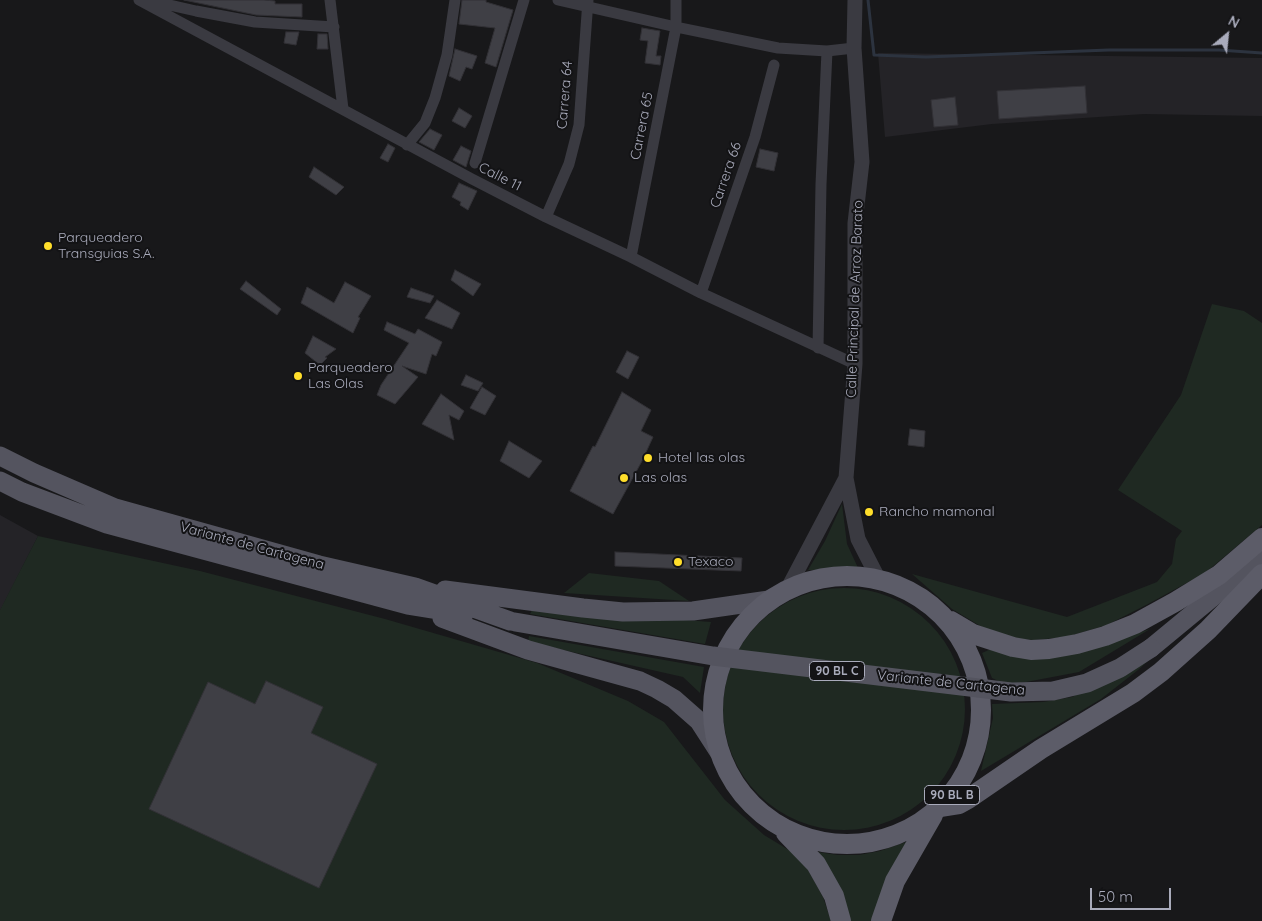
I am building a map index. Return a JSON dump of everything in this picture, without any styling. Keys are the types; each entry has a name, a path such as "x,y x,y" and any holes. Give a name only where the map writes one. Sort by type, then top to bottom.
{"highway":[{"path":"943,616 973,634 1012,647 1031,650 1077,644 1105,636 1134,624 1175,602 1219,575 1262,538"},
{"path":"937,810 959,804 968,799 1041,749 1133,693 1161,672 1208,630 1262,574"},
{"name":"90 BL B","path":"775,822 806,837 839,844 873,842 906,831 937,810 958,788 971,764 979,739 982,713 980,686 972,661 960,637 943,616 920,598 894,585 856,576 832,577 809,582 787,590 769,600 748,620 731,643 720,668 714,696 714,724 719,752 742,792 757,809 775,822 816,864 834,896 841,921"},
{"name":"90 BL B","path":"881,921 895,882 937,810"}],"main road":[{"name":"Variante de Cartagena","path":"0,456 115,508 319,565 415,587 512,621"},
{"name":"Variante de Cartagena","path":"0,481 107,524 408,606 512,621 713,656 1011,692 1052,691 1087,683 1120,668 1151,648 1262,554"},
{"path":"415,587 623,612 693,611 769,600"},
{"path":"408,606 528,650 640,681 657,688 692,714 719,752"}],"street":[{"name":"Calle 11","path":"139,0 407,145 546,217 631,256 701,293 854,364"},
{"path":"148,0 255,22 334,27"},
{"path":"330,0 343,109"},
{"path":"407,145 425,123 435,98 447,55 455,0"},
{"path":"475,163 524,0"},
{"path":"558,0 566,3 587,3 676,27 778,48 827,51 854,48"},
{"name":"Carrera 65","path":"631,256 676,27 676,0"},
{"name":"Calle Principal de Arroz Barato","path":"854,0 854,48 862,162 855,223 854,364 846,478 858,539 879,580"},
{"name":"Carrera 64","path":"546,217 570,164 579,124 587,3"},
{"path":"818,348 827,51"},
{"name":"Carrera 66","path":"701,293 755,137 774,65"},
{"name":"Calle Principal de Arroz Barato","path":"787,590 846,478"}],"shaded area":[{"path":"878,53 1262,58 1262,116 1144,114 992,124 885,137"},
{"path":"1212,304 1244,311 1262,323 1262,525 1205,573 1107,625 1066,637 1034,640 1009,638 982,627 952,609 912,574 1067,617 1157,582 1172,564 1176,539 1182,531 1118,490 1181,395"},
{"path":"842,504 847,544 859,570 808,570 825,541"},
{"path":"0,515 38,536 0,611"},
{"path":"38,536 200,571 385,619 537,663 628,701 664,722 725,800 764,835 792,852 807,868 823,897 831,921 0,921 0,610"},
{"path":"589,573 659,581 689,601 564,593"},
{"path":"844,588 879,593 890,597 921,616 937,632 950,652 960,674 965,709 960,744 956,755 937,786 921,802 901,815 879,825 844,830 809,825 798,821 767,802 751,786 738,766 728,744 723,709 728,674 732,663 751,632 767,616 787,603 809,593"},
{"path":"533,608 711,622 705,644 530,614"},
{"path":"1198,616 1138,670 1101,699 981,771 993,718 992,704 1043,702 1072,697"},
{"path":"1150,629 1079,672 1026,682 1005,684 992,678 982,653 993,648 1084,651"},
{"path":"529,636 704,667 700,693 683,677 528,642"},
{"path":"909,841 873,921 847,921 817,852 859,855 880,851"}],"building":[{"path":"184,0 264,0 275,1 275,4 302,4 302,17 256,15"},
{"path":"462,0 486,0 486,2 513,10 496,67 485,63 495,28 459,24"},
{"path":"642,28 660,31 656,56 661,56 660,65 645,63 648,41 640,40"},
{"path":"286,32 299,32 296,45 284,43"},
{"path":"318,34 327,34 328,49 317,49"},
{"path":"455,49 477,56 472,69 466,67 460,81 449,76"},
{"path":"1085,86 1087,113 999,119 997,91"},
{"path":"955,97 958,125 934,127 931,100"},
{"path":"459,108 472,116 465,128 452,121"},
{"path":"430,129 442,135 434,150 419,142"},
{"path":"388,144 395,148 388,162 380,158"},
{"path":"461,146 471,151 466,167 453,160"},
{"path":"760,149 778,153 774,171 756,167"},
{"path":"314,167 344,187 336,195 309,177"},
{"path":"459,183 477,191 468,210 460,205 461,202 452,197"},
{"path":"455,270 481,284 473,296 451,280"},
{"path":"246,281 281,309 277,315 240,289"},
{"path":"345,282 371,296 358,317 360,318 353,333 301,303 307,287 334,303"},
{"path":"411,288 434,296 430,303 407,297"},
{"path":"437,300 460,313 452,329 425,318"},
{"path":"387,322 415,334 418,329 442,342 436,356 432,354 426,374 402,366 418,377 395,404 377,395 381,385 409,343 384,330"},
{"path":"313,336 336,349 325,357 327,358 320,365 305,353"},
{"path":"627,351 639,357 628,379 616,372"},
{"path":"466,375 483,383 478,391 461,385"},
{"path":"482,387 496,396 485,415 470,408"},
{"path":"622,392 651,410 641,431 653,437 613,514 570,491 593,446 595,447"},
{"path":"441,394 464,411 459,420 449,415 454,440 422,424"},
{"path":"910,429 925,431 924,447 908,445"},
{"path":"509,441 542,461 529,478 500,461"},
{"name":"Texaco","path":"615,552 742,558 741,571 615,566"},
{"path":"266,681 323,707 311,733 377,764 319,888 149,809 208,682 255,704"}],"waterway":[{"path":"868,0 874,55 926,57 1109,50 1219,50 1262,53"}],"place":[{"name":"Parqueadero Transguias S.A.","path":"48,246"},
{"name":"Parqueadero Las Olas","path":"298,376"},
{"name":"Hotel las olas","path":"648,458"},
{"name":"Las olas","path":"624,478"},
{"name":"Rancho mamonal","path":"869,512"},
{"name":"Texaco","path":"678,562"}]}
